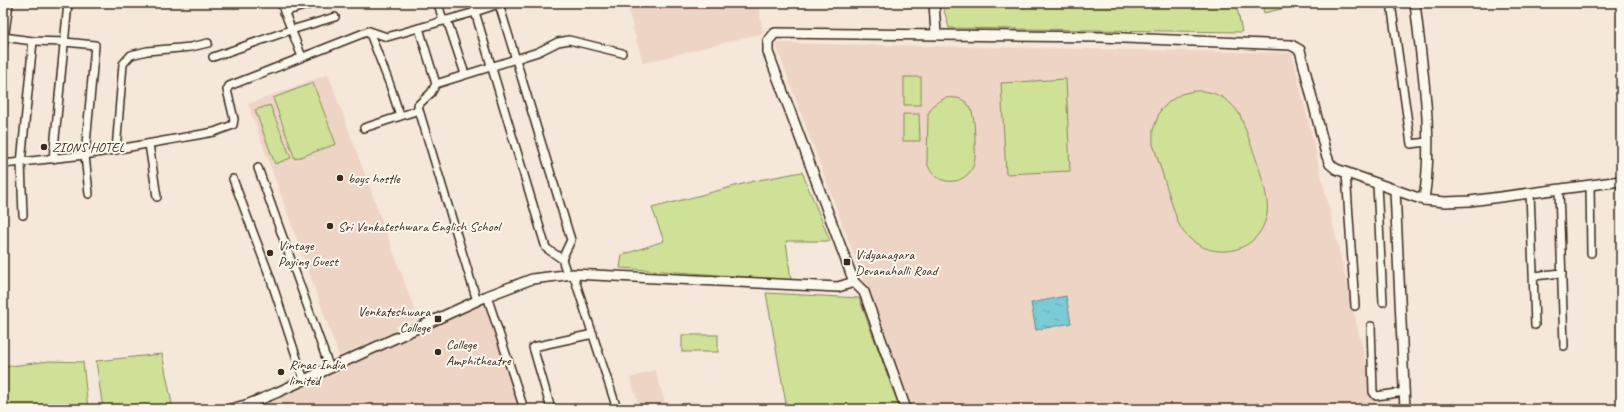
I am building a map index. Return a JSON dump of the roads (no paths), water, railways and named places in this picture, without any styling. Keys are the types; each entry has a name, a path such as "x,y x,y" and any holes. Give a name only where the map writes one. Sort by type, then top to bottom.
{"main road":[{"path":"934,3 936,34"},
{"path":"1415,3 1426,106 1427,177 1424,200"},
{"path":"906,409 864,292 854,282 768,52 768,41 775,33 1101,37 1291,45 1300,50 1326,154 1330,164 1336,169 1424,200 1445,202 1470,201 1621,181"},
{"path":"1395,190 1405,409"},
{"path":"231,409 249,404 330,369 487,296 532,280 570,274 838,287 854,282"}],"street":[{"path":"3,46 9,3"},
{"path":"53,159 68,3"},
{"path":"281,3 302,57"},
{"path":"284,12 314,3"},
{"path":"438,3 465,74"},
{"path":"474,3 475,12 546,248 562,259 570,274 593,334 617,409"},
{"path":"1391,3 1411,144 1427,142"},
{"path":"3,164 85,155 214,132 233,125 234,119 227,90 229,86 369,31 387,37 499,4 571,240 562,259"},
{"path":"212,57 291,30 335,17"},
{"path":"419,28 436,84"},
{"path":"369,31 390,84 400,116"},
{"path":"4,37 33,41 95,44 85,155 89,194"},
{"path":"477,301 418,105 431,92 436,84 538,52 558,42 569,40 622,53"},
{"path":"23,215 21,163 33,41"},
{"path":"116,150 123,64 131,55 147,51 191,47 208,43"},
{"path":"364,128 419,110"},
{"path":"149,144 157,197"},
{"path":"258,168 330,369"},
{"path":"1346,173 1355,306"},
{"path":"233,179 270,277 304,380"},
{"path":"1377,184 1383,302"},
{"path":"1590,185 1591,253"},
{"path":"1559,189 1564,346"},
{"path":"1530,192 1535,325"},
{"path":"1534,276 1562,273"},
{"path":"487,296 524,409"},
{"path":"1371,326 1374,392 1376,396 1405,392"},
{"path":"551,409 533,347 593,334"}],"water":[{"path":"1066,296 1071,323 1036,330 1031,303"}],"place":[{"name":"ZIONS HOTEL","path":"44,147"},
{"name":"boys hostle","path":"340,178"},
{"name":"Sri Venkateshwara English School","path":"330,226"},
{"name":"Vintage Paying Guest","path":"270,253"},
{"name":"Vidyanagara Devanahalli Road","path":"847,262"},
{"name":"Venkateshwara College","path":"438,319"},
{"name":"College Amphitheatre","path":"438,352"},
{"name":"Rinac India limited","path":"281,372"}]}
